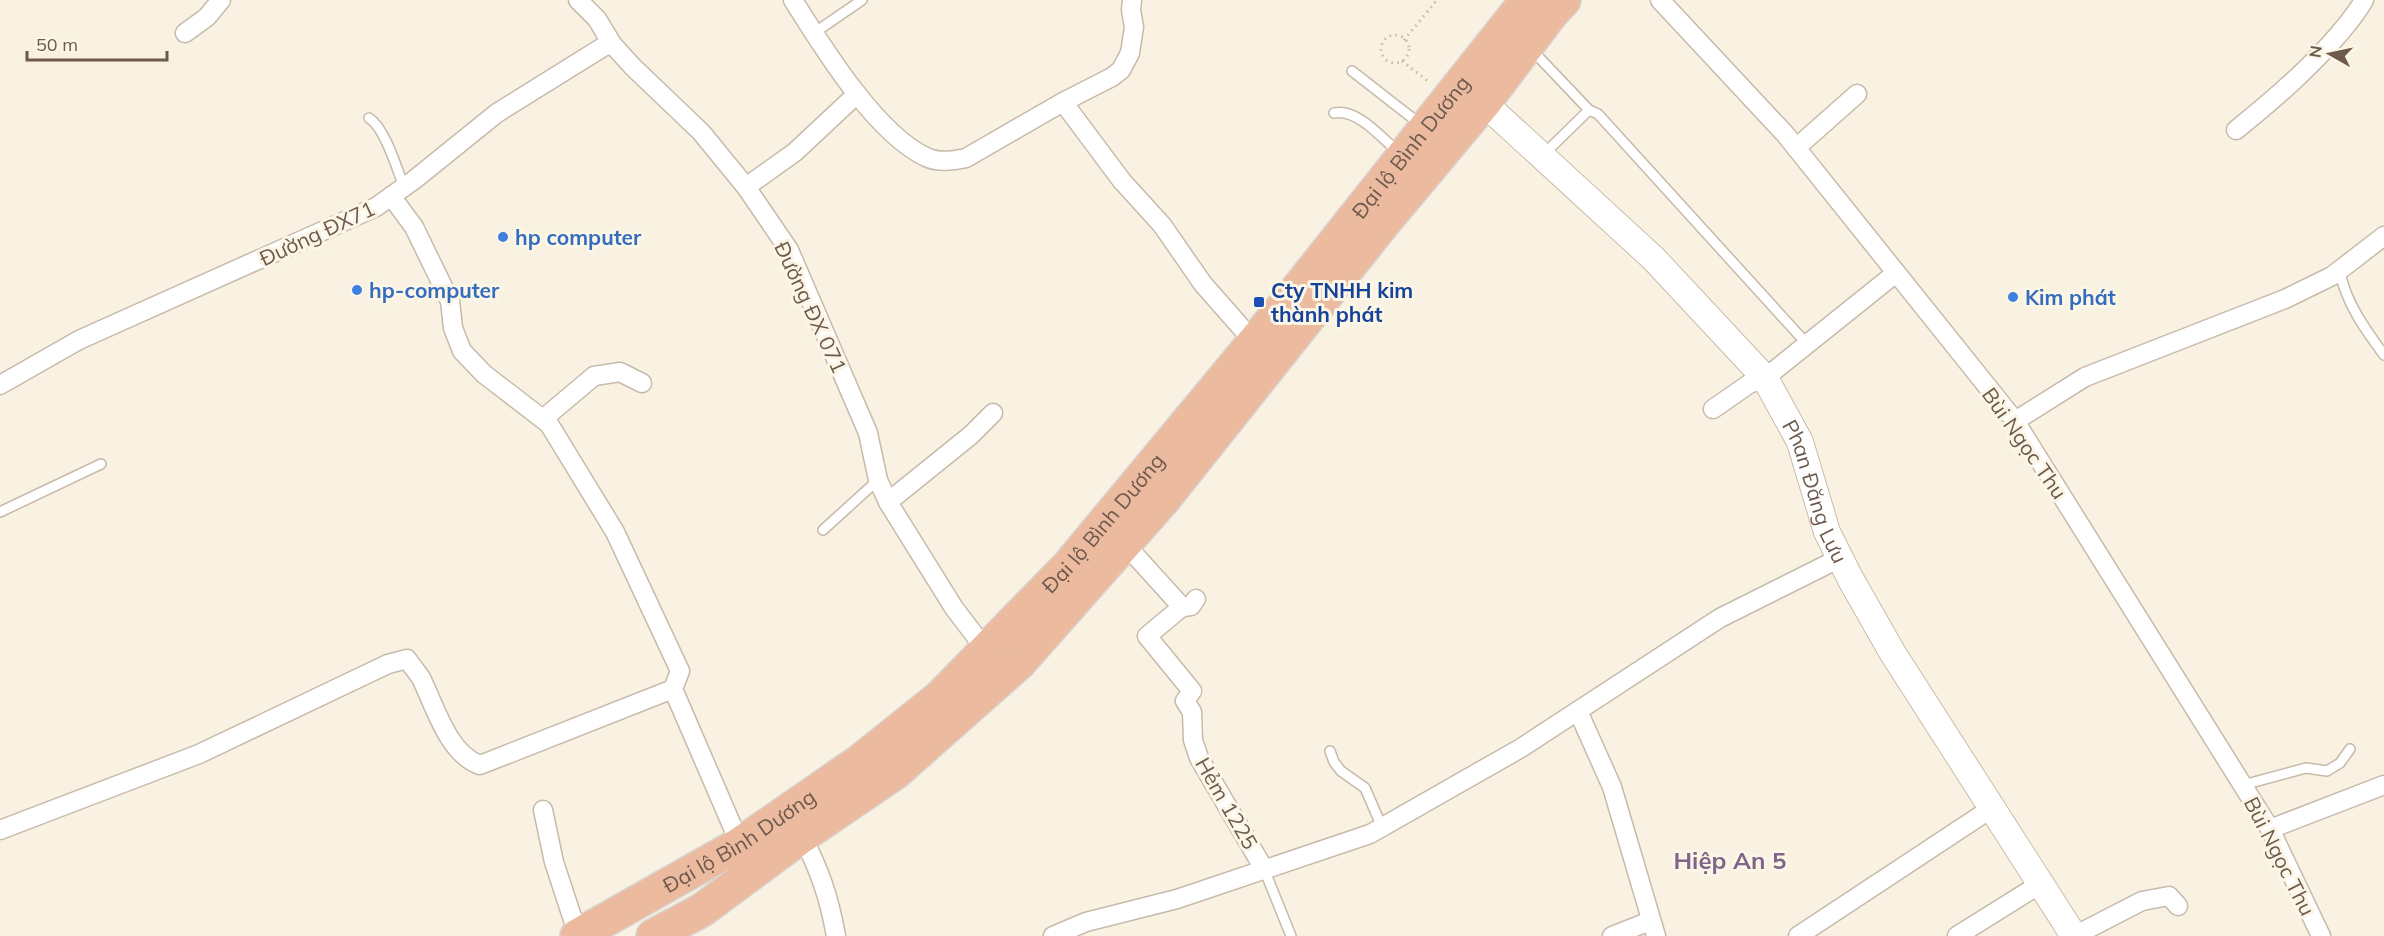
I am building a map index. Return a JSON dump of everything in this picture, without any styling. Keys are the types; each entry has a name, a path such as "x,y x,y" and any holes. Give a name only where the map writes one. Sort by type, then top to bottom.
{"highway":[{"name":"Đại lộ Bình Dương","path":"578,936 740,843 860,761 940,696 1070,565 1254,342 1527,0"},
{"name":"Đại lộ Bình Dương","path":"653,936 702,910 802,836 896,772 1019,663 1164,499 1382,225 1484,103 1564,0"}],"street":[{"path":"185,33 207,17 221,0"},
{"name":"Đường ĐX 071","path":"578,0 597,19 612,44 633,67 701,132 746,187 789,250 868,433 878,480 888,501 954,608 986,650"},
{"path":"793,0 857,94 888,128 911,148 927,158 950,161 966,158 1063,102 1112,77 1120,70 1130,53 1133,36 1131,0"},
{"name":"Bùi Ngọc Thu","path":"1660,0 1796,148 2015,421 2270,830 2321,936"},
{"path":"2236,130 2288,87 2321,55 2364,0"},
{"name":"Đường ĐX71","path":"0,385 79,340 376,207 497,113 603,47 612,44"},
{"path":"746,187 795,152 857,94"},
{"path":"1796,148 1857,94"},
{"path":"1063,102 1122,181 1162,225 1203,284 1254,342"},
{"name":"Phan Đăng Lưu","path":"1484,103 1653,258 1765,378 1800,442 1827,532 1892,652 2074,936"},
{"path":"398,192 450,301 453,328 462,351 484,374 549,424 615,532 680,671 673,689 740,843"},
{"path":"2015,421 2085,377 2284,299 2336,274 2384,236"},
{"path":"1713,409 1749,384 1765,378 1896,273"},
{"path":"543,419 594,376 620,372 642,383"},
{"path":"888,501 971,435 993,413"},
{"name":"Hẻm 1225","path":"1124,543 1189,603 1147,636 1192,691 1185,701 1192,712 1193,740 1200,758 1264,869"},
{"path":"1053,936 1086,922 1178,899 1370,834 1521,748 1720,618 1840,558"},
{"path":"0,830 199,754 388,664 407,659 420,677 447,734 469,761 480,765 673,689"},
{"path":"1578,711 1612,787 1653,929 1612,936"},
{"path":"2270,830 2384,785"},
{"path":"1798,936 1992,808"},
{"path":"543,810 554,862 578,936"},
{"path":"802,836 820,870 836,936"},
{"path":"1957,936 2040,884"},
{"path":"2074,936 2142,901 2169,896 2178,906"}],"lane":[{"path":"814,33 862,0"},
{"path":"1527,45 1589,110 1598,114 1807,344"},
{"path":"1352,71 1424,127"},
{"path":"1541,156 1589,110"},
{"path":"1334,113 1348,113 1403,155"},
{"path":"369,118 374,121 383,135 398,192"},
{"path":"2336,274 2366,331 2384,355"},
{"path":"0,513 101,464"},
{"path":"823,530 878,480"},
{"path":"2243,785 2306,768 2327,771 2340,763 2350,749"},
{"path":"1330,751 1341,771 1365,788 1382,827"},
{"name":"Hẻm 1225","path":"1264,869 1291,936"}],"path":[{"path":"1404,39 1437,0"},
{"path":"1393,36 1404,39 1408,51 1402,61 1396,63 1385,59 1381,48 1383,42 1393,36"},
{"path":"1402,61 1448,97"}],"place":[{"name":"hp computer","path":"503,237"},
{"name":"hp-computer","path":"357,290"},
{"name":"Kim phát","path":"2013,297"},
{"name":"Cty TNHH kim thành phát","path":"1259,302"}],"district":[{"name":"Hiệp An 5","path":"1730,860"}]}
